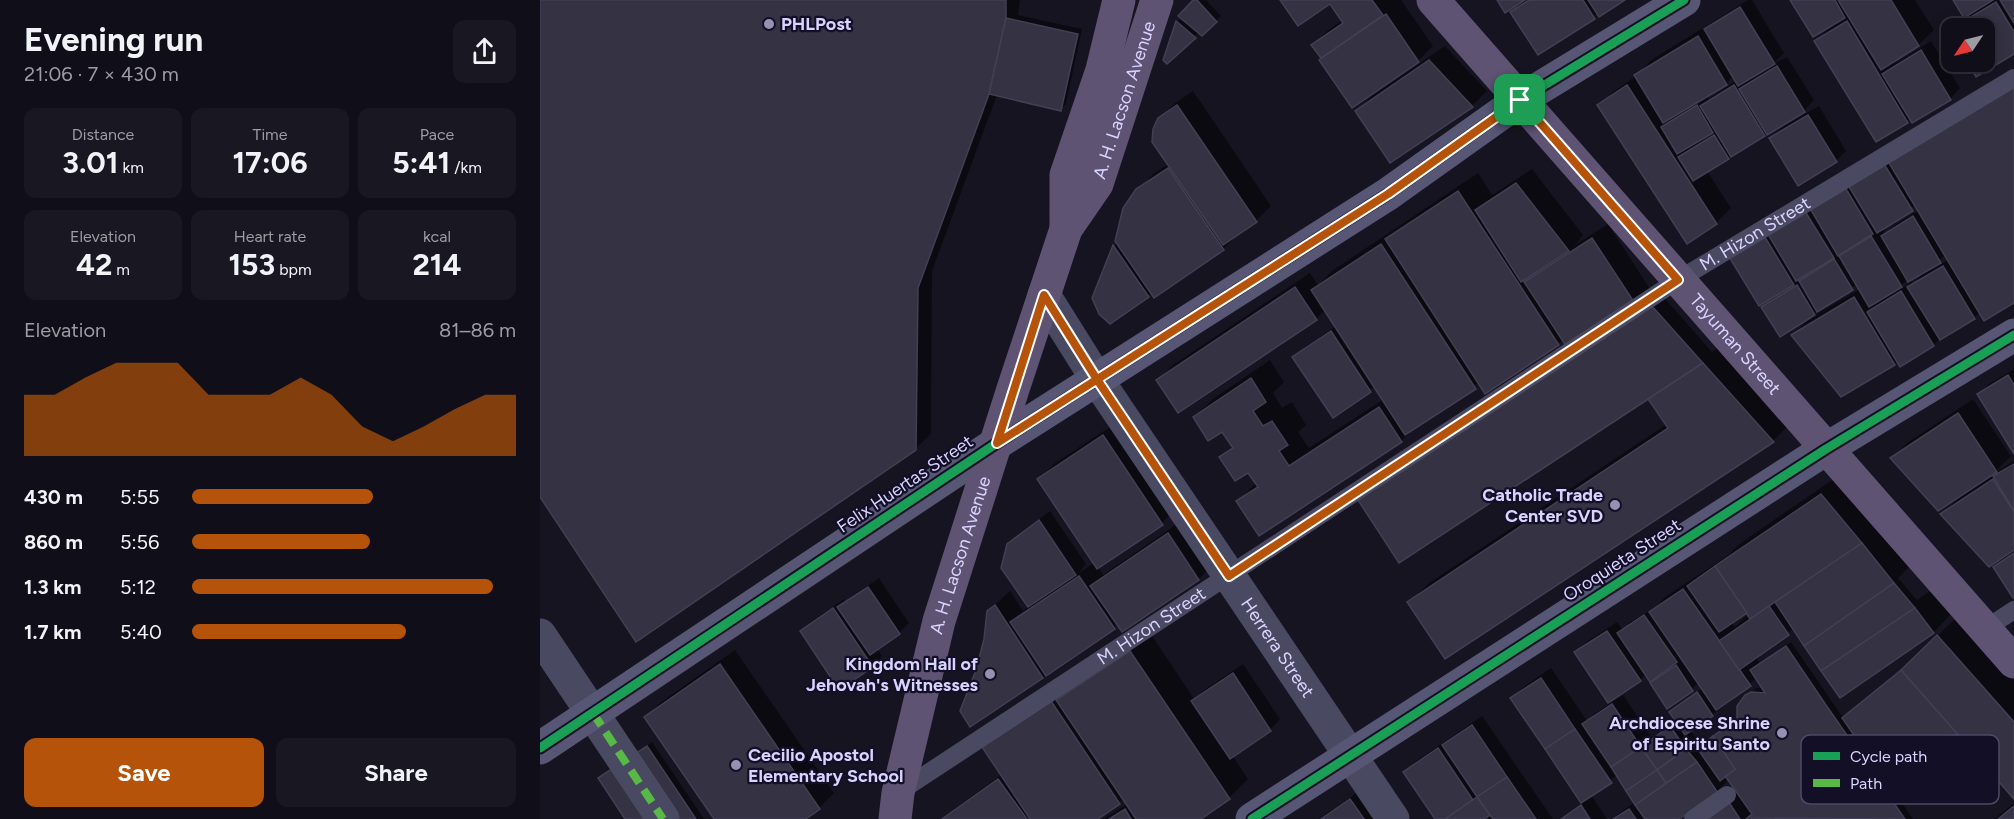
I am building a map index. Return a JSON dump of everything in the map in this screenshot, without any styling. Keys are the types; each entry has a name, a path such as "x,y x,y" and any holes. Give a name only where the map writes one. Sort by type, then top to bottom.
{"main road":[{"name":"A. H. Lacson Avenue","path":"1066,229 1066,175 1102,70 1119,0"},
{"name":"A. H. Lacson Avenue","path":"896,806 939,621 1044,295 1066,229 1097,184 1157,0"},
{"name":"Tayuman Street","path":"1433,0 2014,662"}],"street":[{"name":"Felix Huertas Street","path":"540,748 1096,378 1388,194 1520,100 1684,0"},
{"name":"Herrera Street","path":"1044,295 1096,378 1393,819"},
{"name":"Oroquieta Street","path":"1252,819 1826,449 2014,335"},
{"path":"540,635 663,819"}],"lane":[{"name":"M. Hizon Street","path":"896,806 1229,576 1678,280 2014,78"},
{"path":"1985,629 2014,610"},
{"path":"1693,819 1727,795"}],"building":[{"path":"540,0 1006,0 1006,18 989,94 918,288 916,450 636,642 540,497"},
{"path":"1193,0 1197,0 1217,22 1202,36 1178,16"},
{"path":"1280,0 1372,0 1383,15 1321,58 1311,45 1343,23 1330,4 1298,26"},
{"path":"1497,0 1525,0 1505,13"},
{"path":"1529,0 1583,0 1595,19 1538,55 1510,12"},
{"path":"1588,0 1625,0 1599,17"},
{"path":"1790,0 1835,0 1845,18 1813,37"},
{"path":"1838,0 1891,0 1919,46 1881,70"},
{"path":"1953,0 1993,0 1964,18"},
{"path":"2000,0 2014,0 2014,23"},
{"path":"1996,2 2014,32 2014,54 1995,66 1995,18 1969,18"},
{"path":"1740,7 1775,64 1738,86 1704,29"},
{"path":"1386,14 1419,62 1352,108 1319,60"},
{"path":"1006,18 1078,34 1061,111 989,94"},
{"path":"1176,21 1196,38 1167,64 1163,60"},
{"path":"1847,21 1908,123 1876,142 1814,41"},
{"path":"1698,36 1727,85 1663,123 1634,75"},
{"path":"1921,50 1951,100 1912,123 1882,74"},
{"path":"1429,60 1473,107 1390,163 1355,111"},
{"path":"1777,66 1805,112 1767,135 1739,89"},
{"path":"1973,72 1984,72 1976,77"},
{"path":"2014,80 2014,303 1984,321 1886,158"},
{"path":"1627,85 1717,224 1687,244 1597,105"},
{"path":"1734,85 1765,136 1731,157 1700,106"},
{"path":"1177,105 1257,222 1223,245 1152,142 1153,129 1158,118"},
{"path":"1697,105 1713,133 1677,154 1661,127"},
{"path":"1808,115 1837,162 1798,186 1769,138"},
{"path":"1714,135 1729,159 1693,181 1678,157"},
{"path":"1884,164 1913,211 1877,233 1848,185"},
{"path":"1168,168 1224,250 1154,298 1115,241 1123,208 1136,189"},
{"path":"1516,183 1569,251 1521,282 1475,210"},
{"path":"1843,184 1873,234 1838,256 1808,205"},
{"path":"1458,191 1559,345 1485,394 1385,239"},
{"path":"1803,208 1834,258 1796,281 1766,231"},
{"path":"1913,216 1941,263 1908,282 1881,236"},
{"path":"1763,234 1794,285 1759,306 1728,255"},
{"path":"1871,236 1902,287 1869,307 1839,256"},
{"path":"1592,238 1636,305 1568,349 1524,282"},
{"path":"1381,244 1476,389 1405,435 1311,290"},
{"path":"1113,245 1149,297 1110,324 1099,314 1092,298"},
{"path":"1834,259 1853,290 1817,312 1799,281"},
{"path":"1943,266 1975,319 1940,340 1907,287"},
{"path":"1797,285 1815,315 1780,337 1761,307"},
{"path":"1295,287 1317,320 1178,413 1156,380"},
{"path":"1901,291 1934,346 1900,367 1867,312"},
{"path":"1854,297 1895,365 1841,397 1791,335"},
{"path":"1651,305 1703,363 1399,563 1356,497"},
{"path":"1331,331 1371,392 1333,418 1292,357"},
{"path":"1703,363 1774,442 1445,659 1407,602 1668,428 1648,399"},
{"path":"2008,375 2014,385 2014,454 1977,394"},
{"path":"1251,378 1266,402 1253,411 1263,426 1272,421 1288,445 1279,451 1289,466 1379,407 1402,442 1259,536 1236,501 1258,487 1248,473 1235,481 1219,457 1233,448 1222,432 1208,441 1193,417"},
{"path":"1958,413 1997,472 1938,511 1890,458"},
{"path":"1103,435 1163,525 1097,569 1037,479"},
{"path":"2014,464 2014,511 1993,476"},
{"path":"1993,479 2014,512 2014,550 1989,567 1940,514"},
{"path":"1821,494 1862,543 1750,619 1715,566"},
{"path":"1039,520 1076,575 1028,607 1001,568 1007,544"},
{"path":"1168,533 1199,580 1122,632 1090,586"},
{"path":"1862,543 1894,583 1804,646 1775,602"},
{"path":"2014,553 2014,598 2013,598 1993,567"},
{"path":"1715,566 1747,613 1719,632 1687,586"},
{"path":"1079,576 1115,629 1046,676 1010,622"},
{"path":"1894,583 1915,608 1821,671 1804,646"},
{"path":"868,587 900,634 870,655 837,607"},
{"path":"1683,589 1751,686 1716,710 1649,612"},
{"path":"995,605 1043,678 970,727 960,711 976,670 984,639 987,611"},
{"path":"1769,606 1789,635 1739,670 1719,641"},
{"path":"833,608 873,667 839,690 800,631"},
{"path":"1915,608 1934,633 1840,698 1821,671"},
{"path":"1644,615 1677,662 1650,682 1617,633"},
{"path":"1607,631 1641,681 1608,703 1574,652"},
{"path":"1937,635 2014,722 2014,799 1999,782 1999,735 1958,735 1901,670"},
{"name":"Archdiocese Shrine of Espiritu Santo","path":"1786,646 1847,735 1801,735 1801,804 1895,804 1905,819 1747,818 1752,814 1725,776 1735,769 1713,736 1737,720 1737,706 1745,695 1751,692 1765,693 1750,670"},
{"path":"1130,651 1230,799 1201,819 1136,819 1056,700"},
{"name":"Cecilio Apostol Elementary School","path":"720,664 820,809 806,819 714,819 644,717"},
{"path":"1676,665 1693,691 1667,709 1650,683"},
{"path":"1901,670 1958,735 1854,735 1842,718"},
{"path":"1233,673 1271,731 1230,759 1191,701"},
{"path":"1541,678 1575,729 1545,749 1510,698"},
{"path":"1697,692 1713,716 1685,735 1669,712"},
{"path":"1051,701 1120,804 1098,819 1030,819 982,747"},
{"path":"1612,704 1641,747 1611,767 1582,724"},
{"path":"1472,725 1507,777 1477,797 1442,745"},
{"path":"1670,726 1686,749 1657,770 1641,747"},
{"path":"1575,729 1612,783 1581,803 1545,749"},
{"path":"1713,736 1735,769 1720,781 1697,748"},
{"path":"647,746 696,819 625,819 598,778"},
{"path":"1641,747 1657,770 1626,791 1611,767"},
{"path":"1438,748 1473,800 1445,819 1435,819 1403,772"},
{"path":"1686,749 1697,762 1666,783 1657,770"},
{"path":"1697,762 1718,793 1679,819 1645,819 1635,805"},
{"path":"1657,770 1666,783 1635,805 1626,791"},
{"path":"1507,777 1536,819 1493,819 1477,797"},
{"path":"998,779 1027,819 942,819"},
{"path":"1477,797 1490,815 1485,819 1445,819"},
{"path":"1350,799 1364,819 1321,819"},
{"path":"1728,801 1740,819 1701,819"},
{"path":"1581,805 1590,819 1561,819"},
{"path":"2014,806 2014,819 1998,819"},
{"path":"1125,809 1131,819 1109,819"},
{"path":"1629,809 1636,819 1613,819"}],"marked path":[{"path":"593,713 663,819"}],"cycle path":[{"path":"540,748 997,443 1388,194 1520,100 1684,0"},
{"path":"1252,819 1826,449 2014,335"}],"place":[{"name":"PHLPost","path":"769,24"},
{"name":"Catholic Trade Center SVD","path":"1615,505"},
{"name":"Kingdom Hall of Jehovah's Witnesses","path":"990,674"},
{"name":"Archdiocese Shrine of Espiritu Santo","path":"1782,733"},
{"name":"Cecilio Apostol Elementary School","path":"736,765"}],"route":[{"path":"1520,100 1388,194 1096,378 997,443 1044,295 1096,378 1229,576 1678,280 1520,100"}]}
